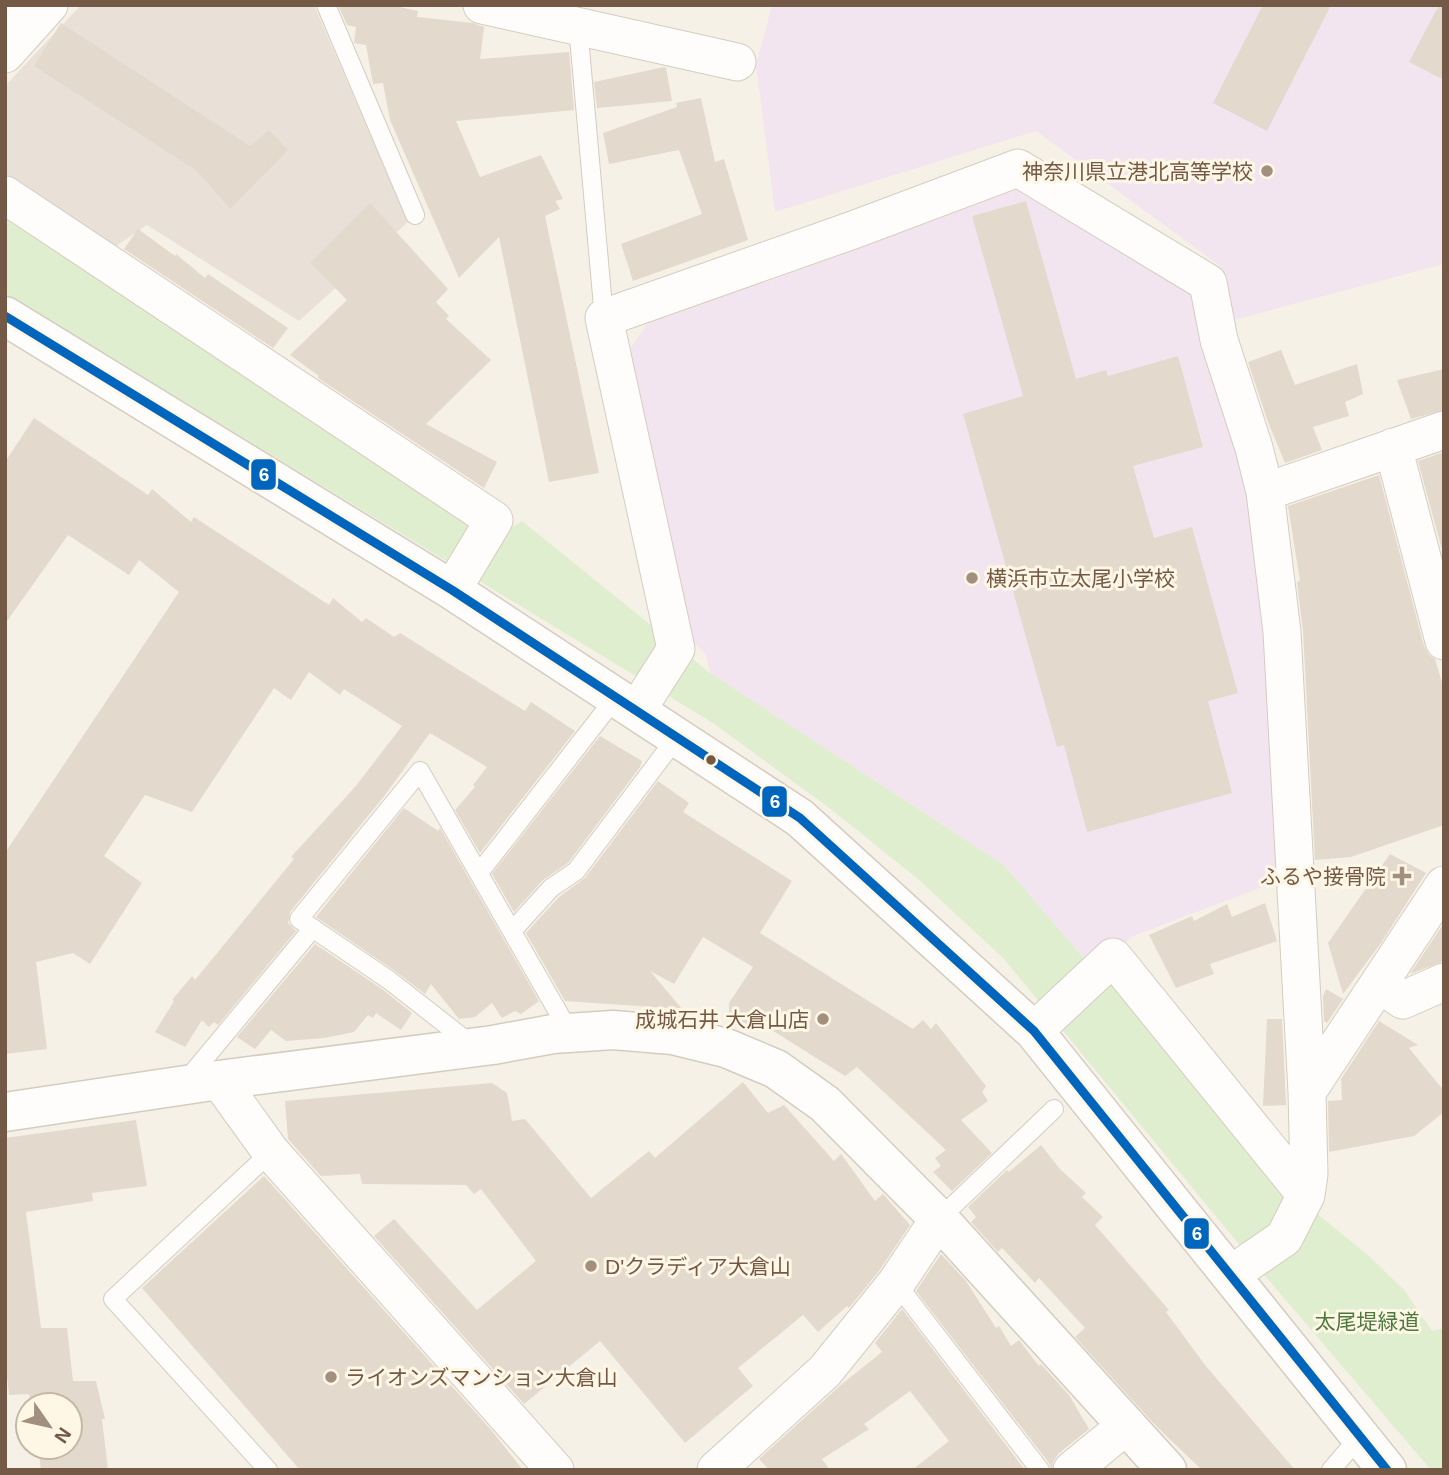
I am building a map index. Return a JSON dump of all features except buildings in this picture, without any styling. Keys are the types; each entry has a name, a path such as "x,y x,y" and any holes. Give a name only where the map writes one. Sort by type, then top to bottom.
{"street":[{"path":"5,10 9,5"},
{"path":"5,54 49,5"},
{"path":"482,5 737,62"},
{"path":"626,704 677,649 604,318 1018,168 1208,283 1219,340 1254,448 1265,492 1282,632 1309,1174 1306,1195 1284,1238 1230,1275"},
{"path":"5,195 494,520 452,590"},
{"path":"5,316 452,590 800,818 1034,1031 1387,1470"},
{"path":"1265,492 1444,430"},
{"path":"1393,447 1444,641"},
{"path":"1307,1092 1444,885"},
{"path":"1034,1031 1114,957 1306,1195"},
{"path":"1379,984 1403,1000 1444,982"},
{"path":"5,1112 201,1082 570,1033 613,1030 673,1034 726,1048 776,1069 825,1104 939,1219 1167,1470"},
{"path":"201,1082 271,1152 555,1470"},
{"path":"730,1465 825,1371 896,1283 939,1219"},
{"path":"1072,1470 1127,1425"}],"lane":[{"path":"326,5 415,215"},
{"path":"578,26 604,318"},
{"path":"479,873 626,704"},
{"path":"512,931 551,888 576,871 677,737"},
{"path":"475,1047 389,980 299,919 420,771 570,1033"},
{"path":"201,1082 313,928"},
{"path":"939,1219 1054,1109"},
{"path":"268,1470 113,1299 271,1152"},
{"path":"896,1283 1040,1470"},
{"path":"1331,1470 1360,1436"}],"shaded area":[{"path":"81,5 314,5 408,222 299,321 147,225 106,253 5,180 5,86"},
{"name":"神奈川県立港北高等学校","path":"772,5 1444,5 1444,264 1230,321 1220,266 1036,131 775,212 756,66"},
{"name":"横浜市立太尾小学校","path":"1028,185 1192,295 1265,518 1283,879 1131,937 1098,975 1004,865 710,673 706,654 690,639 628,352 647,324"}],"green space":[{"name":"太尾堤緑道","path":"5,213 506,531 522,521 710,673 1004,865 1098,975 1116,987 1320,1216 1369,1256 1404,1290 1432,1331 1444,1328 1444,1470 1431,1470 1266,1277 1003,958 918,879 832,810 713,723 5,293"}],"transit line":[{"name":"6","path":"5,316 452,590 800,818 1034,1031 1387,1470"}],"place":[{"name":"神奈川県立港北高等学校","path":"1267,171"},
{"name":"横浜市立太尾小学校","path":"972,578"},
{"name":"ふるや接骨院","path":"1402,876"},
{"name":"成城石井 大倉山店","path":"823,1019"},
{"name":"D'クラディア大倉山","path":"591,1266"},
{"name":"ライオンズマンション大倉山","path":"331,1377"}]}
